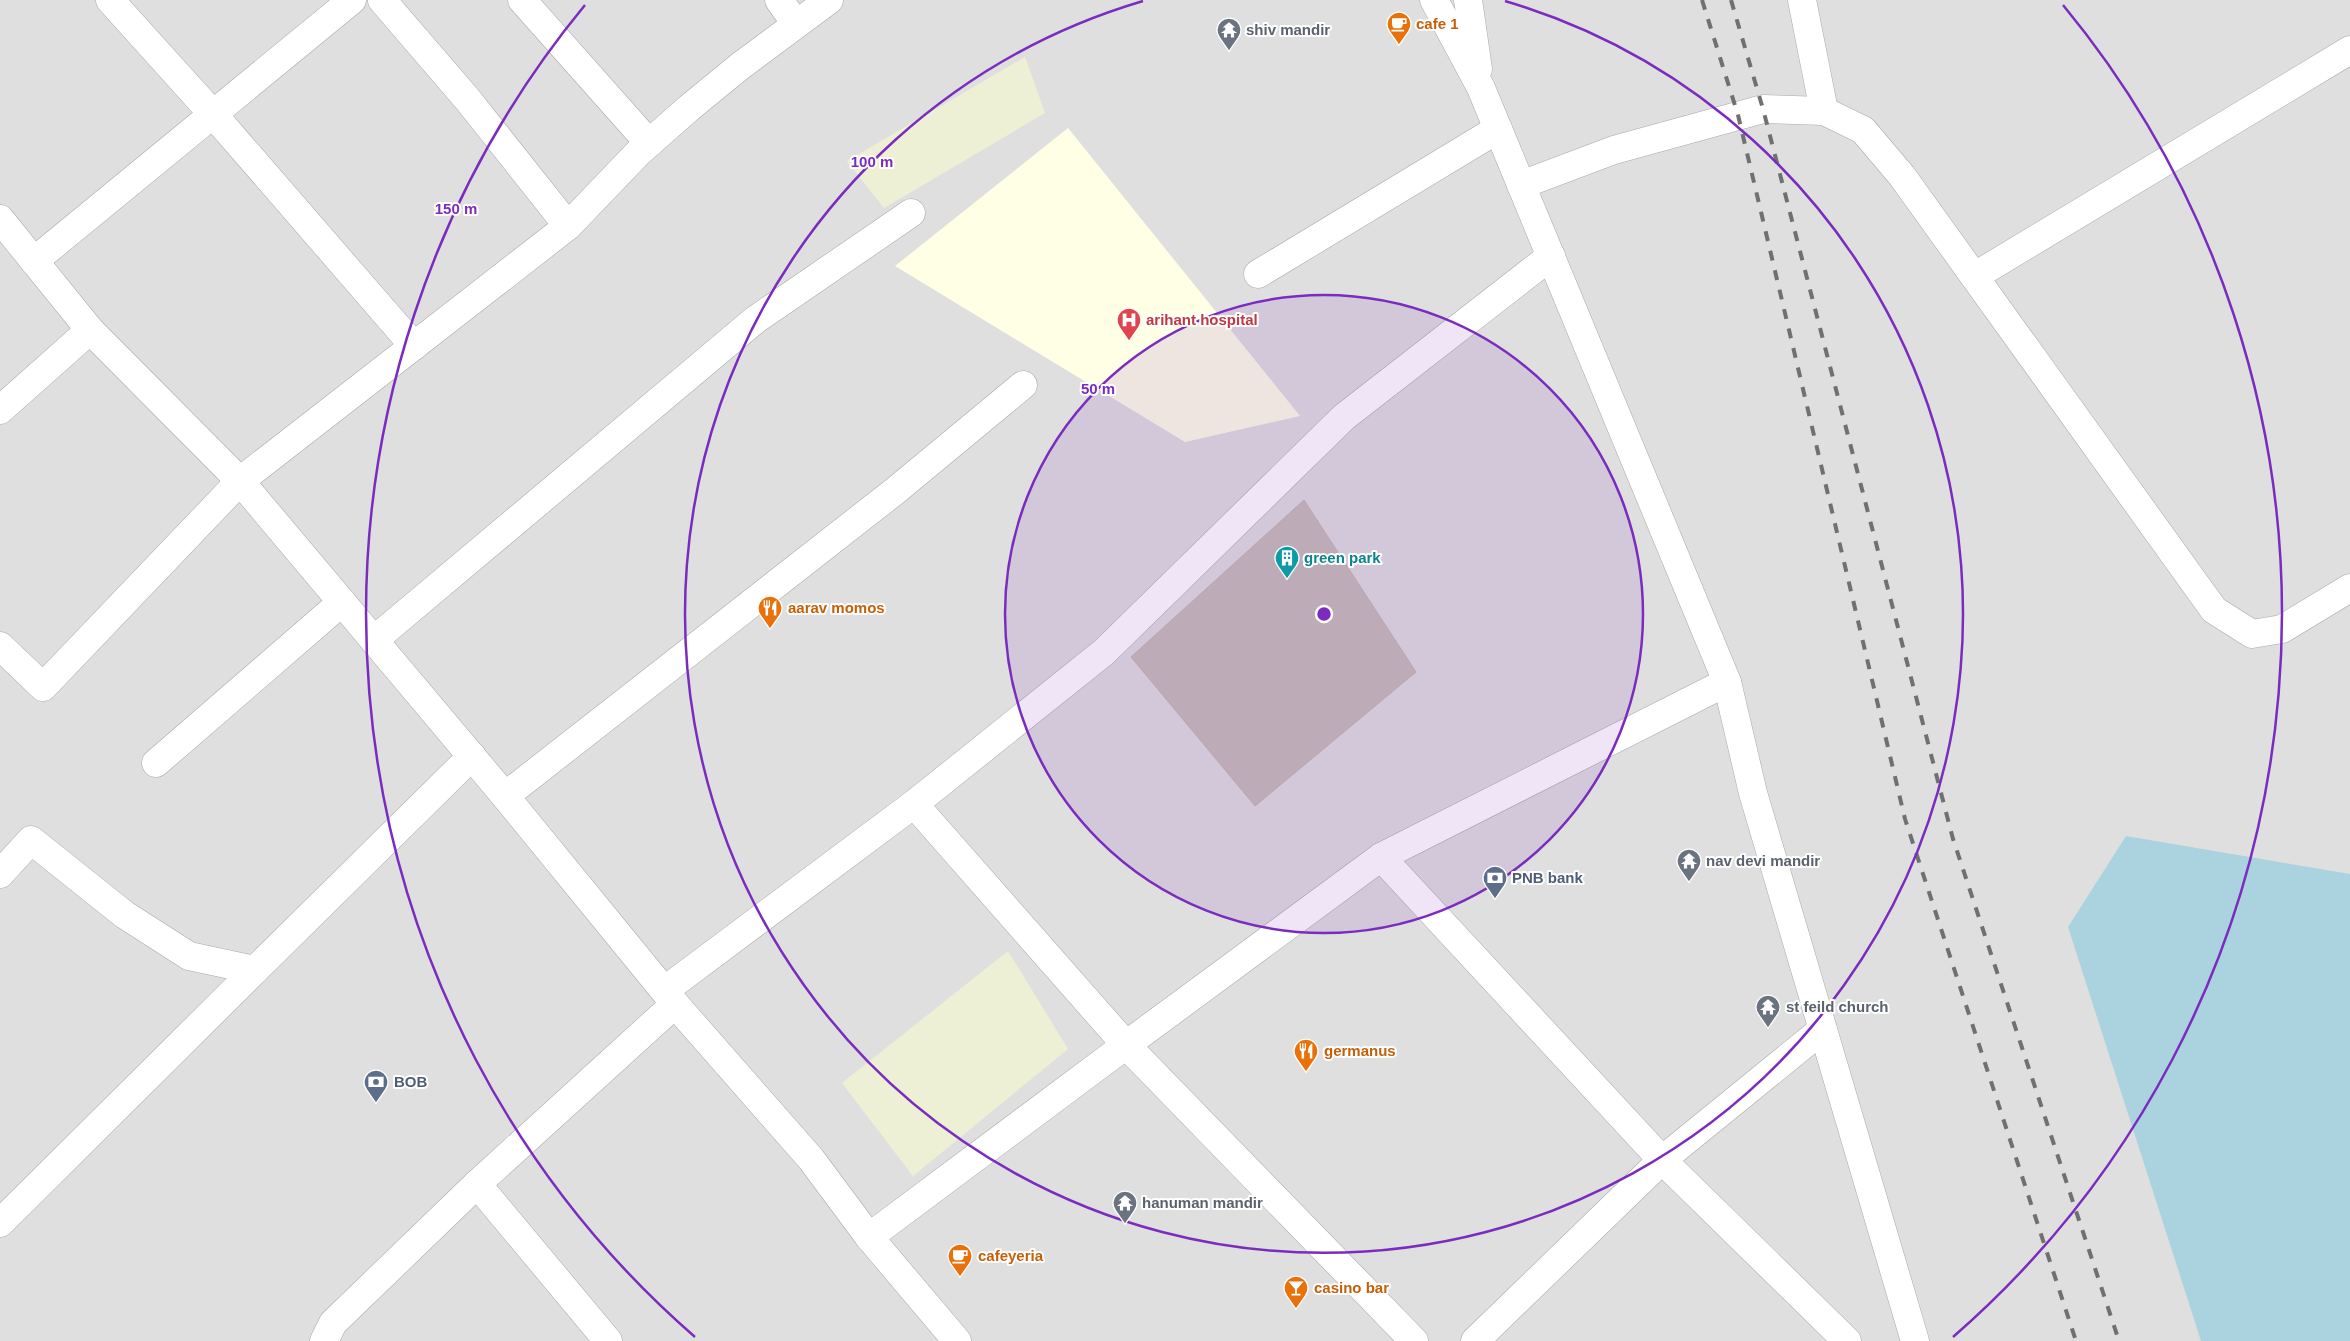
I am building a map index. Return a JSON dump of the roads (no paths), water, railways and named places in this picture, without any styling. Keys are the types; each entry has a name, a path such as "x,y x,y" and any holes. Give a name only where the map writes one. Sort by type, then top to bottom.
{"street":[{"path":"110,0 212,113 414,346"},
{"path":"34,261 352,0"},
{"path":"382,0 468,100 568,226"},
{"path":"522,0 649,143"},
{"path":"780,0 796,24"},
{"path":"0,646 43,687 240,481 568,226 649,143 739,67 829,0"},
{"path":"1434,0 1481,88 1727,682 1753,793 1915,1341"},
{"path":"1468,0 1481,88"},
{"path":"1802,0 1824,111"},
{"path":"1975,276 2350,50"},
{"path":"1521,185 1614,150 1763,109 1824,111 1863,130 1902,176 2214,610 2252,634 2282,629 2350,588"},
{"path":"1258,274 1498,129"},
{"path":"374,640 756,320 911,213"},
{"path":"0,220 90,330 240,481 472,756 670,997 811,1159 869,1237 958,1341"},
{"path":"335,1335 477,1184 670,997 1104,652 1344,417 1550,256"},
{"path":"0,410 90,330"},
{"path":"505,796 895,491 1023,385"},
{"path":"156,763 342,602"},
{"path":"869,1237 1381,857 1727,682"},
{"path":"0,1223 472,756"},
{"path":"914,804 1126,1045 1414,1341"},
{"path":"0,874 31,840 126,915 189,956 255,970"},
{"path":"1381,857 1662,1160 1847,1341"},
{"path":"1475,1341 1662,1160 1823,1030"},
{"path":"477,1184 608,1341"}],"water":[{"path":"2126,836 2350,874 2350,1341 2201,1341 2068,927"}],"railway":[{"path":"1702,0 1738,115 1905,819 2076,1341"},
{"path":"1731,0 1763,109 1953,839 2119,1341"}],"place":[{"name":"cafe 1","path":"1399,45"},
{"name":"shiv mandir","path":"1229,51"},
{"name":"arihant hospital","path":"1129,341"},
{"name":"green park","path":"1287,579"},
{"name":"aarav momos","path":"770,629"},
{"name":"nav devi mandir","path":"1689,882"},
{"name":"PNB bank","path":"1495,899"},
{"name":"st feild church","path":"1768,1028"},
{"name":"germanus","path":"1306,1072"},
{"name":"BOB","path":"376,1103"},
{"name":"hanuman mandir","path":"1125,1224"},
{"name":"cafeyeria","path":"960,1277"},
{"name":"casino bar","path":"1296,1309"}]}
